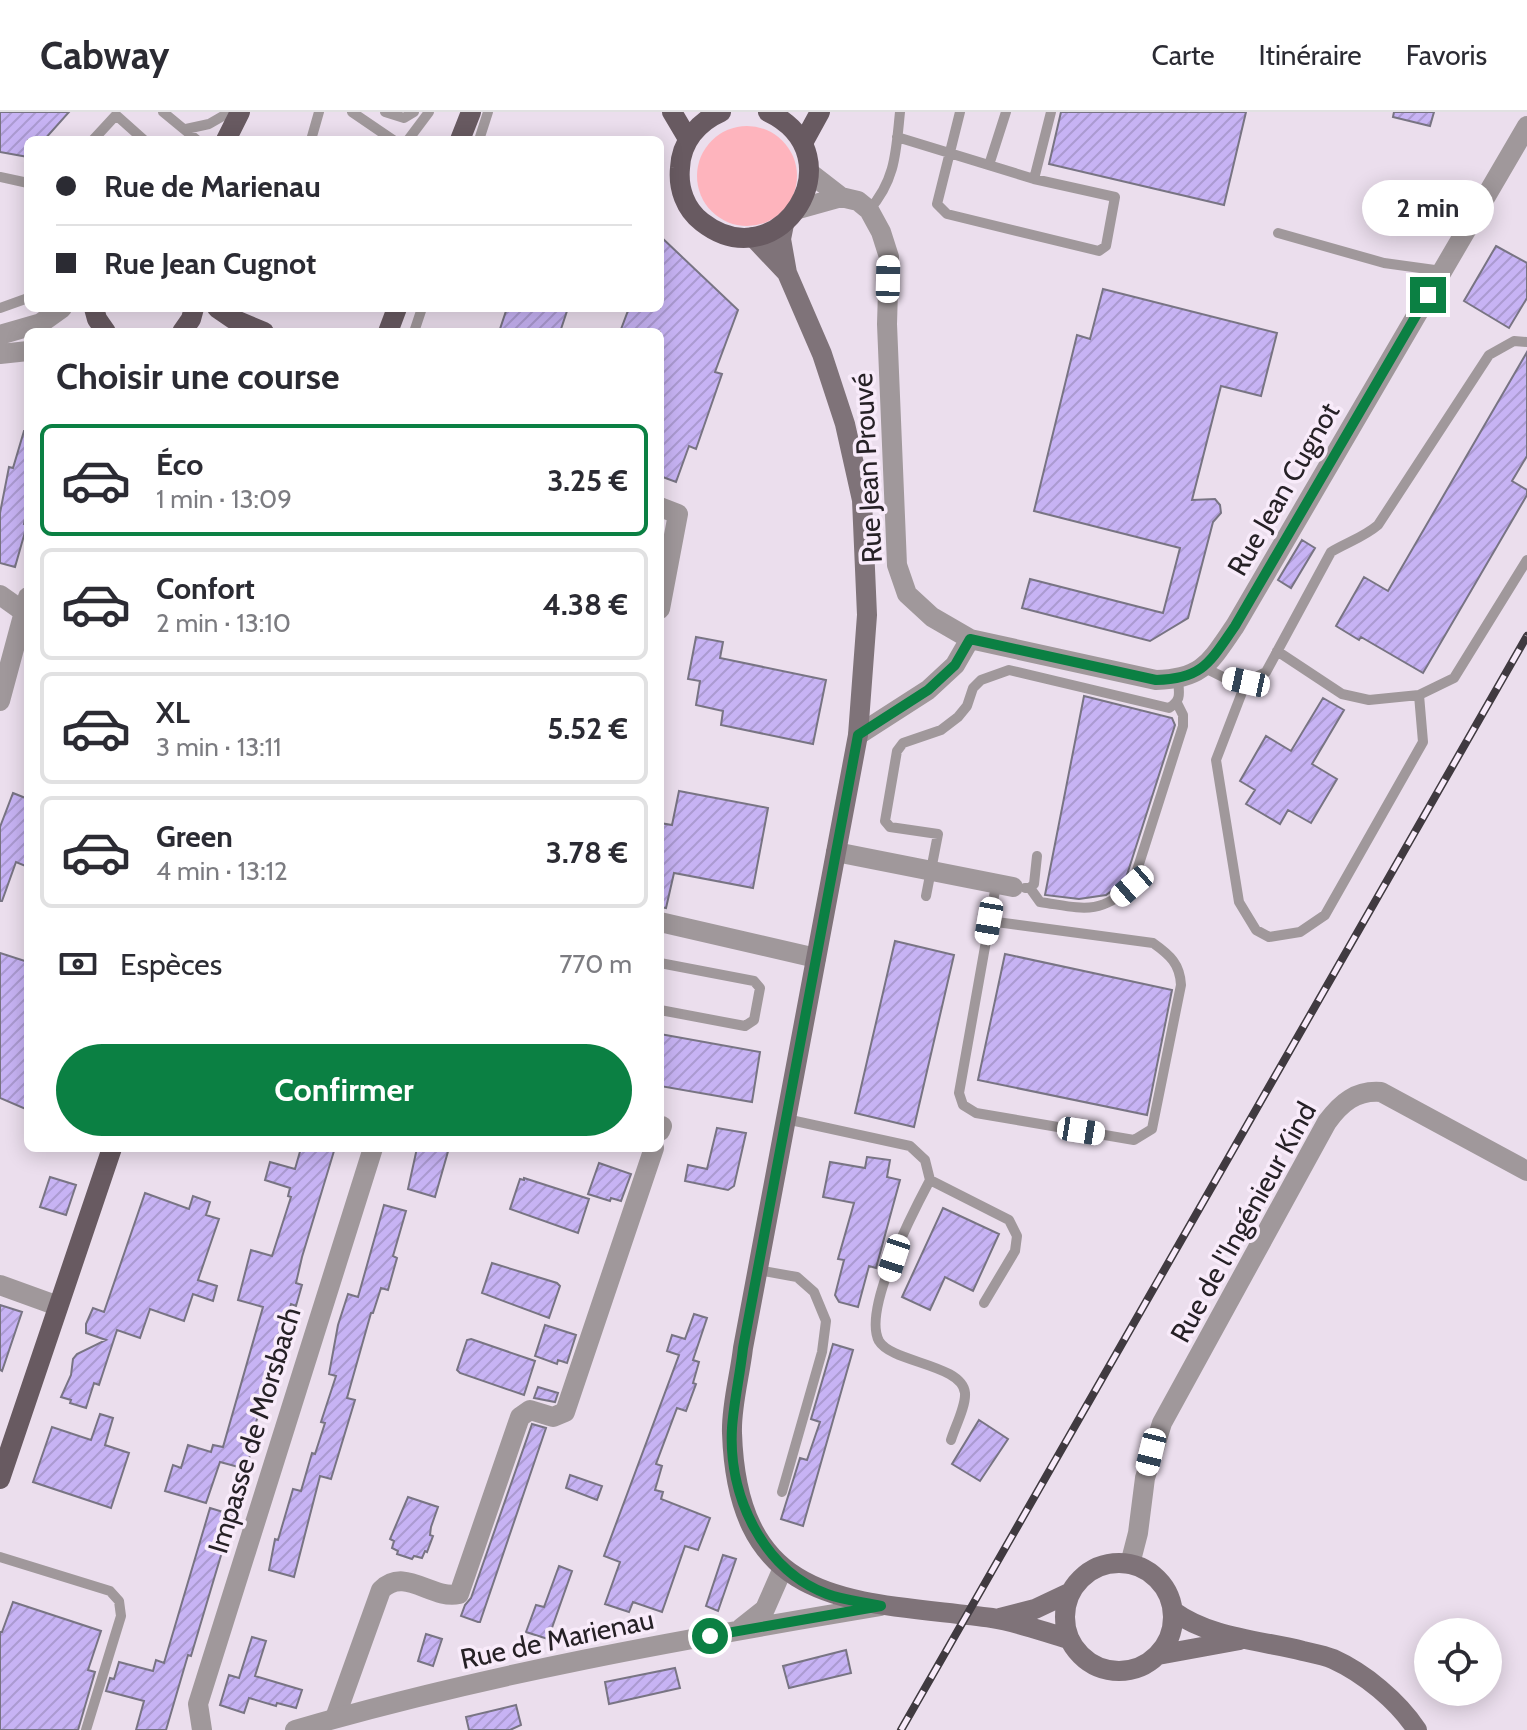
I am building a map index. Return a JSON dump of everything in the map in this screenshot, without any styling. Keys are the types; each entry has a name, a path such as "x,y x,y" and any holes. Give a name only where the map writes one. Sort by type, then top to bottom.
{"main road":[{"path":"228,136 240,112"},
{"path":"243,136 254,112"},
{"path":"462,136 471,112"},
{"path":"672,112 688,139"},
{"path":"803,143 820,112"},
{"path":"711,114 688,139 680,159 679,179 684,199 696,217 712,230 732,237 753,237 769,233 791,216"},
{"path":"783,114 803,143 810,173 807,192 781,239 787,273 822,354 845,424 862,500 867,615 858,735 758,1270 732,1430 736,1474 743,1502 757,1534 783,1568 827,1594 881,1606 995,1618 1069,1639"},
{"path":"753,237 787,273"},
{"path":"223,312 254,328"},
{"path":"0,1479 111,1152"},
{"path":"1112,1564 1130,1564 1146,1570 1169,1595 1173,1627 1168,1642 1144,1666 1127,1671 1109,1671 1092,1665 1078,1654 1069,1639 1065,1615 1071,1592 1081,1578 1112,1564"},
{"path":"995,1618 1035,1609 1071,1592"},
{"path":"1173,1611 1189,1623 1244,1639 1332,1658 1405,1712 1417,1730"},
{"path":"1158,1655 1244,1639"}],"street":[{"name":"Rue Jean Cugnot","path":"1178,680 1210,663 1235,626 1527,126"},
{"path":"810,173 841,197 858,201 869,210"},
{"path":"791,216 841,197"},
{"name":"Rue Jean Prouvé","path":"869,210 881,232 889,257 887,324 897,565 907,594 932,617 970,639"},
{"path":"0,335 41,323 56,312"},
{"path":"0,354 24,351"},
{"path":"664,509 678,514 664,588"},
{"path":"0,595 24,603"},
{"path":"0,701 24,611"},
{"path":"858,735 928,690 955,665 970,639 1156,680 1178,680"},
{"path":"836,852 1013,887"},
{"path":"664,923 816,958"},
{"name":"Rue de l'Ingénieur Kind","path":"1130,1564 1138,1533 1145,1478 1162,1423 1336,1110 1356,1094 1381,1092 1527,1171"},
{"name":"Impasse de Morsbach","path":"202,1730 198,1704 372,1152"},
{"path":"335,1718 381,1590 400,1579 450,1596 459,1594 520,1417 530,1410 553,1417 565,1412 653,1152"},
{"path":"0,1285 58,1306"},
{"path":"738,1630 765,1609 783,1568"},
{"name":"Rue de Marienau","path":"295,1730 570,1663 881,1606"}],"lane":[{"path":"163,112 193,136"},
{"path":"186,129 209,124 230,112"},
{"path":"312,136 319,112"},
{"path":"352,112 387,136"},
{"path":"385,112 404,118 414,112"},
{"path":"411,136 429,112"},
{"path":"480,136 488,112"},
{"path":"869,210 883,195 892,173 900,112"},
{"path":"897,137 948,151 1034,179 1115,197 1106,246 1099,251 947,214 937,204 948,151 960,112"},
{"path":"989,165 1006,112"},
{"path":"1034,179 1051,112"},
{"path":"97,136 117,113 140,136"},
{"path":"0,177 24,182"},
{"path":"1278,233 1384,263 1442,271"},
{"path":"0,308 24,299"},
{"path":"1203,667 1225,678 1246,682 1266,672 1331,552 1363,537 1378,525 1489,355 1514,341 1527,342"},
{"path":"1277,651 1342,694 1369,700 1419,695 1454,678 1527,560"},
{"path":"1060,682 1065,660"},
{"path":"926,896 938,834 890,827 885,821 897,751 903,743 941,730 967,706 973,688 981,680 1009,670 1169,708 1180,697 1178,680"},
{"path":"1246,682 1216,760 1239,902 1256,930 1269,937 1300,932 1325,915 1423,742 1419,695"},
{"path":"1013,887 1040,902 1098,907 1114,902 1132,886 1183,726 1183,715 1177,703"},
{"path":"989,921 1153,943 1170,955 1180,970 1181,985 1152,1129 1143,1137 1134,1140 990,1116 976,1113 963,1105 959,1093 989,921 1013,887 1034,884 1037,856"},
{"path":"664,964 754,981 760,988 754,1020 745,1026 664,1011"},
{"path":"786,1119 910,1146 925,1160 930,1180 902,1233 877,1310 875,1327 879,1340 888,1352 937,1366 962,1385 966,1394 951,1440"},
{"path":"930,1180 1009,1220 1017,1236 1015,1251 984,1303"},
{"path":"758,1270 797,1277 814,1292 826,1321 822,1352 782,1492"},
{"path":"0,1557 110,1591 119,1601 121,1616 86,1730"}],"shaded area":[{"path":"747,126 766,130 783,140 793,157 797,176 793,195 783,212 766,222 747,226 728,222 711,212 701,195 697,176 701,157 711,140 728,130"}],"building":[{"path":"0,112 69,112 48,136 24,136 24,156 0,152"},
{"path":"1061,112 1246,112 1224,205 1049,164"},
{"path":"1394,112 1434,112 1430,126 1393,117"},
{"path":"664,240 738,310 715,372 722,374 696,449 689,446 676,482 664,478 664,328 622,328 628,312 664,312"},
{"path":"1496,246 1527,263 1527,298 1509,328 1464,301"},
{"path":"1103,289 1277,333 1261,396 1221,386 1192,500 1215,499 1221,513 1213,522 1188,618 1150,641 1022,608 1030,579 1163,613 1180,548 1034,511 1077,335 1090,339"},
{"path":"506,312 567,312 561,328 500,328"},
{"path":"1527,352 1527,456 1512,481 1527,490 1527,495 1423,673 1336,626 1364,577 1388,591"},
{"path":"24,431 24,536 15,567 0,563 0,513 9,467 13,468"},
{"path":"1302,540 1315,548 1291,588 1278,580"},
{"path":"696,637 723,642 720,658 826,680 813,744 721,725 723,711 696,705 700,681 688,679"},
{"path":"1084,696 1172,718 1175,725 1125,881 1106,895 1079,899 1045,895"},
{"path":"1323,698 1344,710 1312,764 1337,779 1311,823 1288,810 1280,824 1246,804 1255,790 1240,781 1266,736 1291,751"},
{"path":"679,791 768,808 753,888 674,873 664,908 664,824 672,825"},
{"path":"13,793 24,797 24,865 16,862 2,901 0,901 0,827"},
{"path":"895,941 954,955 914,1127 855,1113"},
{"path":"0,953 24,961 24,1108 0,1098"},
{"path":"1005,954 1172,990 1147,1115 978,1080"},
{"path":"664,1035 760,1052 752,1102 664,1087"},
{"path":"717,1128 746,1133 734,1186 728,1190 685,1181 688,1165 707,1169"},
{"path":"300,1152 334,1152 302,1257 296,1283 302,1285 296,1306 291,1304 274,1359 246,1469 220,1462 206,1503 165,1491 173,1465 181,1468 188,1445 211,1452 213,1445 223,1447 263,1307 238,1300 251,1250 272,1256 291,1197 288,1196 290,1188 265,1180 270,1162 295,1169"},
{"path":"416,1152 448,1152 435,1197 408,1189"},
{"path":"867,1157 890,1160 887,1177 900,1180 876,1268 869,1266 858,1307 839,1302 835,1295 844,1260 838,1259 854,1203 823,1197 830,1162 865,1168"},
{"path":"599,1163 631,1174 621,1201 588,1194"},
{"path":"50,1177 76,1185 66,1215 40,1207"},
{"path":"520,1179 589,1199 578,1233 510,1209"},
{"path":"145,1193 189,1209 193,1196 210,1202 206,1215 219,1219 198,1280 217,1286 213,1301 193,1294 184,1321 150,1309 140,1338 117,1330 99,1385 94,1383 86,1408 70,1403 71,1400 61,1397 71,1375 73,1359 106,1340 86,1333 86,1324 93,1308 104,1312"},
{"path":"384,1205 406,1211 393,1256 397,1258 388,1290 381,1288 371,1313 347,1398 355,1400 331,1479 320,1476 294,1577 269,1570 275,1539 278,1540 293,1489 301,1491 312,1453 315,1454 325,1423 321,1422 336,1376 329,1374 338,1325 348,1294 358,1297"},
{"path":"943,1208 999,1234 973,1291 945,1277 930,1310 902,1297"},
{"path":"492,1263 557,1283 560,1286 549,1318 482,1293"},
{"path":"0,1305 22,1312 2,1371 0,1370"},
{"path":"694,1314 707,1318 693,1360 699,1362 693,1383 696,1384 686,1411 677,1408 656,1464 662,1466 655,1490 663,1492 661,1499 710,1518 698,1550 685,1546 662,1612 633,1602 629,1612 605,1604 620,1562 604,1556 679,1355 667,1351 672,1335 685,1339"},
{"path":"545,1325 576,1335 567,1363 558,1360 557,1364 535,1356"},
{"path":"467,1340 535,1361 524,1395 457,1370"},
{"path":"833,1344 853,1350 803,1526 781,1519 800,1458 807,1460 820,1422 811,1419"},
{"path":"538,1387 558,1393 555,1402 534,1398"},
{"path":"100,1414 113,1418 105,1445 129,1453 111,1508 33,1482 52,1427 91,1440"},
{"path":"979,1420 1008,1439 980,1481 952,1464"},
{"path":"532,1424 546,1428 478,1622 461,1616 471,1598"},
{"path":"570,1475 602,1486 597,1500 566,1488"},
{"path":"408,1497 438,1507 431,1527 430,1535 433,1536 422,1558 414,1556 412,1559 397,1554 398,1551 392,1548 394,1541 390,1539"},
{"path":"210,1508 233,1515 191,1656 188,1655 166,1730 136,1730 144,1701 106,1691 110,1678 114,1679 119,1662 153,1671 156,1660 164,1663"},
{"path":"723,1555 736,1559 718,1611 706,1606"},
{"path":"559,1566 572,1571 548,1639 526,1632 536,1605 544,1607"},
{"path":"13,1602 101,1631 88,1670 95,1672 78,1730 0,1730 0,1632"},
{"path":"426,1634 442,1639 433,1666 418,1661"},
{"path":"252,1637 266,1641 255,1676 302,1690 296,1708 249,1698 244,1713 220,1705 229,1675 239,1678"},
{"path":"846,1650 851,1673 789,1688 783,1666"},
{"path":"675,1668 680,1688 609,1704 605,1682"},
{"path":"516,1705 521,1725 510,1730 469,1730 466,1717"}],"railway":[{"path":"901,1730 1527,636"}],"route":[{"path":"710,1636 881,1606 827,1594 794,1576 773,1557 757,1534 743,1502 736,1474 732,1430 743,1348 858,735 928,690 955,665 970,639 1156,680 1178,680 1210,663 1235,626 1428,295"}]}
